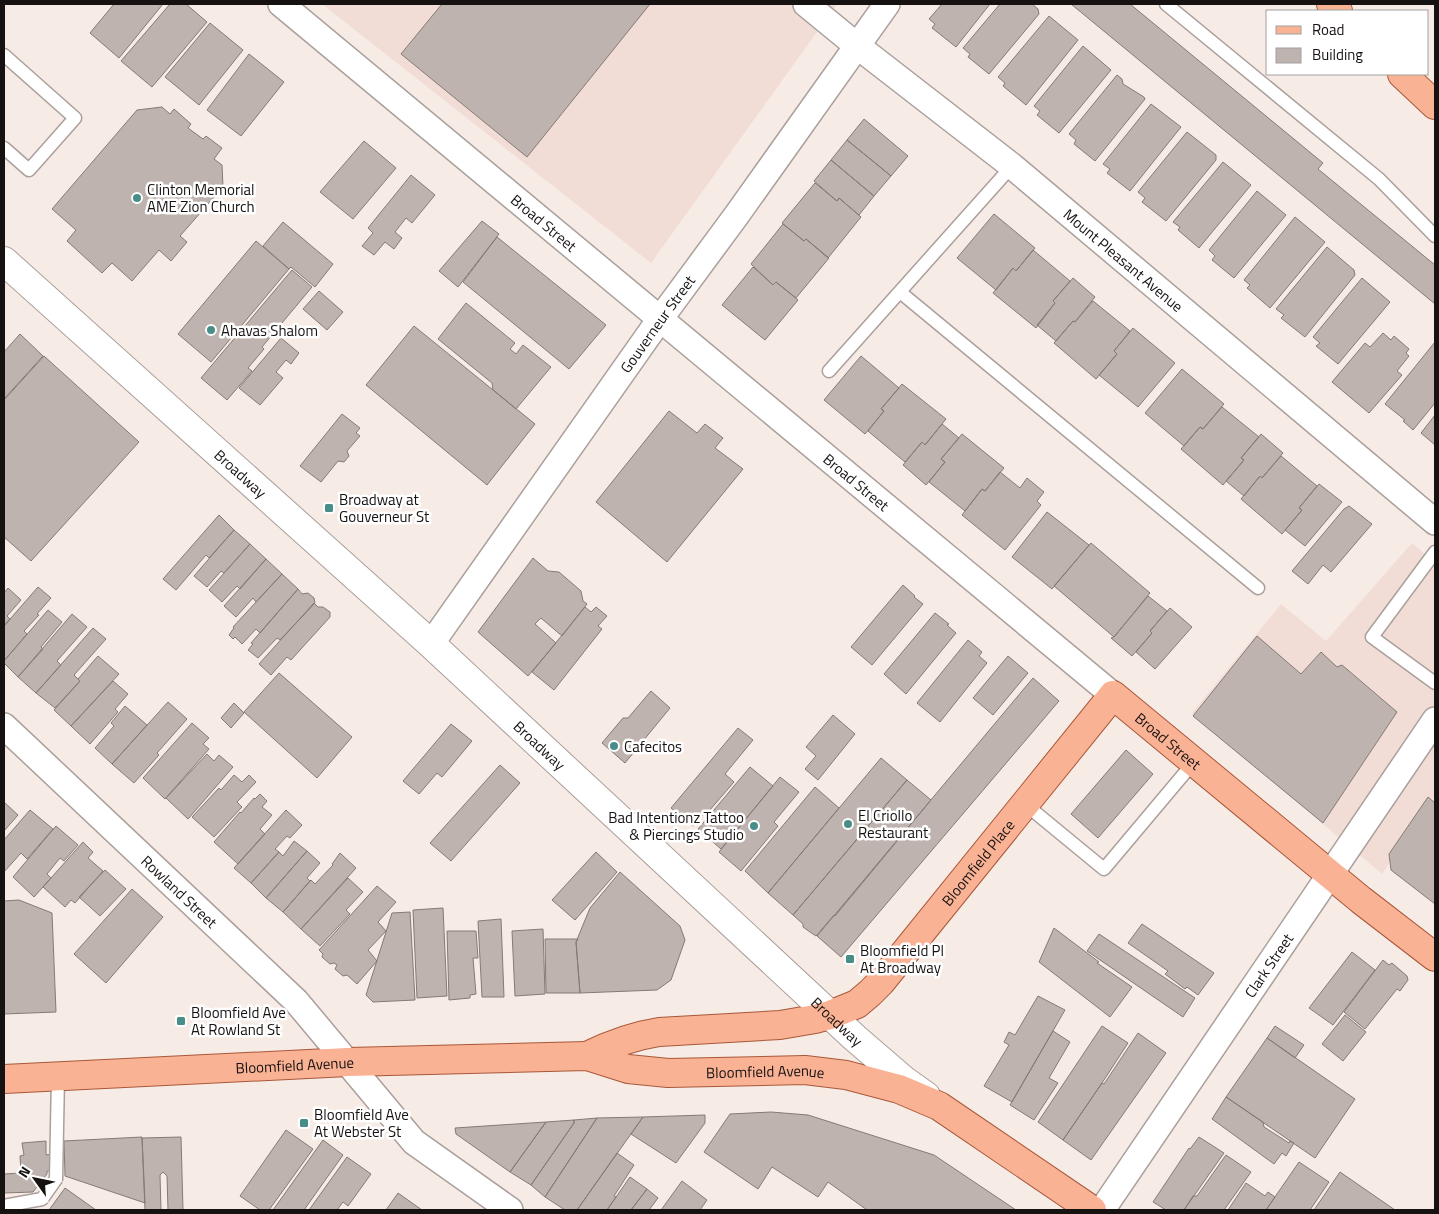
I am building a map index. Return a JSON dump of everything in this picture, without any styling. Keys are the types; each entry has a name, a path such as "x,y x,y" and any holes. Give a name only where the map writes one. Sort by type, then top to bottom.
{"main road":[{"path":"1403,75 1435,105"},
{"name":"Broadway","path":"4,261 431,644 878,1058 939,1106 1092,1210"},
{"name":"Broad Street","path":"1113,695 1331,875 1435,957"},
{"name":"Bloomfield Place","path":"830,1015 856,1004 881,982 1113,695"},
{"name":"Bloomfield Avenue","path":"587,1056 608,1046 642,1035 660,1032 780,1025 830,1015"},
{"name":"Bloomfield Avenue","path":"4,1079 348,1062 587,1056 628,1069 648,1072 805,1070 829,1072 873,1081 899,1089 939,1106"}],"street":[{"name":"Broad Street","path":"280,4 1113,695"},
{"name":"Mount Pleasant Avenue","path":"806,4 1012,166 1435,522"},
{"name":"Gouverneur Street","path":"431,644 660,319 887,4"},
{"name":"Clark Street","path":"1102,1210 1435,720"},
{"name":"Rowland Street","path":"4,726 296,1001 414,1142 510,1210"}],"lane":[{"path":"1166,4 1379,179 1435,236"},
{"path":"4,55 75,118 29,170 4,148"},
{"path":"829,371 1012,166"},
{"path":"900,292 1258,588"},
{"path":"1435,552 1372,637 1435,683"},
{"path":"1025,804 1104,869 1194,762"},
{"path":"4,1206 42,1199 56,1179 58,1076"}],"shaded area":[{"path":"322,4 837,4 651,263"},
{"path":"1412,543 1435,563 1435,796 1382,874 1192,713 1281,604 1326,641"}],"building":[{"path":"114,4 163,4 119,58 90,33"},
{"path":"170,4 186,4 207,22 152,87 121,61"},
{"path":"442,4 650,4 527,157 401,54"},
{"path":"942,4 990,4 956,47 932,28 935,24 929,19"},
{"path":"1000,4 1032,4 1038,9 1039,14 989,74 968,57 970,54 963,48"},
{"path":"1071,4 1130,4 1323,163 1318,169 1435,265 1435,304"},
{"path":"1049,16 1078,40 1026,105 1003,86 1005,83 998,77"},
{"path":"210,23 243,50 199,105 165,77"},
{"path":"1083,46 1111,70 1059,133 1037,115 1040,111 1034,106"},
{"path":"249,54 284,82 241,136 207,110"},
{"path":"1117,75 1122,79 1123,84 1145,99 1095,161 1074,144 1076,140 1069,134"},
{"path":"1151,104 1181,127 1130,191 1107,173 1110,169 1103,164"},
{"name":"Clinton Memorial AME Zion Church","path":"162,107 170,114 174,109 191,124 188,128 203,139 206,136 222,148 214,159 222,165 223,187 180,236 187,242 171,261 159,250 132,281 112,263 102,273 67,241 76,230 52,209 137,110"},
{"path":"864,119 908,156 891,176 847,140"},
{"path":"1187,132 1216,155 1216,160 1166,221 1142,202 1145,198 1138,192"},
{"path":"847,140 891,176 874,196 831,160"},
{"path":"364,141 396,168 353,219 320,192"},
{"path":"831,160 874,196 859,215 839,198 837,201 814,181"},
{"path":"1223,162 1251,185 1199,248 1178,230 1180,227 1173,222"},
{"path":"411,175 435,195 412,223 406,218 395,232 402,238 394,249 385,242 374,255 362,246 373,233 368,228"},
{"path":"815,183 837,201 839,198 861,217 828,258 806,239 804,241 782,223"},
{"path":"1257,191 1286,215 1234,278 1212,260 1215,256 1209,250"},
{"path":"994,214 1035,248 1016,271 1013,268 996,290 957,258"},
{"path":"1295,217 1325,242 1270,308 1247,288 1250,285 1244,280"},
{"path":"482,221 499,234 458,287 439,271"},
{"path":"283,222 333,264 315,287 291,267 289,269 263,246"},
{"path":"783,224 804,241 806,239 829,258 796,298 776,282 773,285 751,264"},
{"path":"497,237 606,325 569,369 463,282"},
{"path":"256,241 289,269 211,362 178,334"},
{"path":"1327,247 1354,270 1355,275 1305,337 1281,318 1284,315 1276,309"},
{"path":"1033,250 1070,281 1053,301 1055,303 1036,328 993,293 1013,268 1016,271"},
{"path":"753,267 773,285 776,282 798,300 765,340 722,305"},
{"path":"292,270 312,287 262,347 264,349 248,368 252,371 227,400 201,378"},
{"path":"1073,278 1095,297 1075,322 1073,321 1056,341 1037,325 1055,303 1053,301"},
{"path":"1362,278 1390,302 1338,364 1316,346 1320,343 1313,337"},
{"path":"319,291 343,312 327,330 303,309"},
{"path":"1093,301 1130,331 1114,351 1117,354 1096,379 1054,343"},
{"path":"466,303 515,343 510,349 516,354 523,345 551,367 516,409 493,390 492,383 438,339"},
{"path":"414,326 535,424 487,485 366,385"},
{"path":"1133,328 1175,363 1138,407 1099,375 1117,354 1114,351"},
{"path":"1383,333 1391,340 1394,336 1409,349 1406,353 1409,356 1397,371 1402,375 1369,413 1332,382 1365,343 1370,347"},
{"path":"20,334 43,356 4,399 4,352"},
{"path":"281,338 299,353 291,364 286,360 276,372 283,378 260,405 239,388"},
{"path":"1435,342 1435,403 1413,430 1403,421 1405,420 1385,404"},
{"path":"44,356 139,442 31,561 4,537 4,400"},
{"path":"861,356 899,388 881,409 884,411 865,434 824,400"},
{"path":"1182,369 1224,404 1203,429 1200,427 1184,446 1145,413"},
{"path":"902,384 946,419 925,445 922,442 905,462 868,431 884,411 881,409"},
{"path":"1222,407 1259,437 1241,458 1244,460 1223,485 1181,449 1200,427 1203,429"},
{"path":"669,411 697,433 705,424 723,438 715,448 743,469 667,562 596,502"},
{"path":"342,414 360,428 356,433 360,436 347,451 349,456 344,462 338,461 321,482 300,466"},
{"path":"1435,415 1435,445 1421,433"},
{"path":"942,424 959,438 941,459 945,462 926,485 903,465 922,442 925,445"},
{"path":"962,434 1004,468 985,491 982,489 965,511 929,482 945,462 941,459"},
{"path":"1261,434 1283,453 1262,478 1260,476 1244,496 1226,481 1244,460 1241,458"},
{"path":"1281,456 1317,486 1299,508 1302,510 1282,534 1241,499 1260,476 1262,478"},
{"path":"1000,472 1020,488 1027,478 1044,492 1037,501 1041,505 1005,550 962,515 982,489 985,491"},
{"path":"1319,484 1342,502 1305,546 1285,530 1302,510 1299,508"},
{"path":"1349,506 1372,524 1331,572 1323,565 1308,584 1292,571 1344,509"},
{"path":"1047,512 1089,545 1052,589 1012,557"},
{"path":"219,515 234,530 209,558 206,555 176,590 163,579"},
{"path":"234,530 250,544 224,573 221,571 207,587 194,576"},
{"path":"1091,543 1150,593 1114,637 1054,586"},
{"path":"250,544 266,559 240,589 237,586 222,602 209,590"},
{"path":"533,558 548,571 559,572 581,591 583,601 587,604 562,636 541,618 535,624 556,643 528,676 478,632"},
{"path":"266,559 282,574 256,602 253,598 236,617 224,606"},
{"path":"282,574 298,589 260,633 256,629 242,644 235,637 233,639 229,635 233,627"},
{"path":"903,585 923,604 872,665 851,647"},
{"path":"38,587 51,598 24,631 27,634 4,661 4,626"},
{"path":"8,588 21,600 7,616 10,619 4,626 4,593"},
{"path":"298,589 302,594 308,593 314,598 315,603 280,640 277,638 258,658 248,650 253,644 251,643"},
{"path":"1148,596 1167,611 1150,631 1152,633 1132,656 1111,638 1114,637"},
{"path":"314,603 318,607 323,607 330,612 330,617 291,660 287,657 271,675 259,664"},
{"path":"585,607 591,612 596,607 607,616 598,626 602,629 554,690 532,672"},
{"path":"1170,608 1192,627 1155,669 1136,652 1152,633 1150,631"},
{"path":"48,610 62,622 41,647 43,649 18,677 4,661"},
{"path":"935,613 949,624 947,625 956,633 906,694 884,674"},
{"path":"72,614 87,627 57,661 61,665 36,693 18,677"},
{"path":"93,628 106,639 74,675 80,681 55,708 36,693"},
{"path":"1257,636 1301,674 1321,652 1337,667 1342,665 1397,712 1323,823 1193,716"},
{"path":"968,640 982,652 979,656 987,663 940,722 917,703"},
{"path":"98,656 119,674 71,726 54,710 80,681 78,679"},
{"path":"1008,656 1028,673 993,715 973,698"},
{"path":"279,673 352,737 317,778 244,712"},
{"path":"1033,678 1059,701 841,957 817,936"},
{"path":"113,681 128,694 115,709 118,712 90,744 71,726"},
{"path":"651,691 670,708 625,763 602,743 623,718 628,718"},
{"path":"168,702 187,719 134,783 112,764"},
{"path":"234,703 244,713 231,728 221,718"},
{"path":"125,706 147,725 112,764 95,748 114,726 111,723"},
{"path":"833,715 855,734 818,780 805,769 816,756 806,747"},
{"path":"192,723 209,738 203,744 209,749 165,799 143,778"},
{"path":"451,724 472,741 442,777 437,773 419,794 403,781"},
{"path":"738,728 753,740 725,774 734,782 693,826 671,808"},
{"path":"1126,750 1153,774 1098,838 1071,814"},
{"path":"207,754 214,761 219,755 233,767 188,819 166,798"},
{"name":"El Criollo Restaurant","path":"881,758 907,780 793,915 768,893"},
{"path":"500,765 520,783 451,861 430,843"},
{"path":"750,767 773,786 721,849 698,829"},
{"path":"234,775 242,782 249,775 256,782 237,802 242,807 214,837 192,817"},
{"path":"780,777 799,792 774,822 778,826 741,871 719,852"},
{"path":"907,780 931,800 835,916 816,936 803,927 803,924 793,915"},
{"path":"815,787 839,808 768,893 745,871"},
{"path":"260,794 267,801 262,807 272,815 260,829 265,834 238,864 214,842 240,812"},
{"path":"1428,797 1435,803 1435,904 1391,870 1389,854"},
{"path":"4,802 18,815 4,831"},
{"path":"30,810 53,829 27,859 21,853 4,872 4,840"},
{"path":"286,810 302,825 290,838 287,836 275,849 279,852 251,883 234,868"},
{"path":"56,826 78,845 64,861 60,858 47,874 51,878 34,897 13,877"},
{"path":"294,841 307,851 266,898 251,883 279,852 283,856"},
{"path":"83,842 93,852 88,858 103,871 75,903 71,900 65,907 43,887"},
{"path":"307,851 320,863 307,878 310,881 283,912 266,898"},
{"path":"596,852 617,872 575,920 552,900"},
{"path":"340,853 356,868 301,929 283,912 311,880 315,884 333,865"},
{"path":"105,870 126,889 100,916 79,897"},
{"path":"620,872 680,926 685,940 671,980 657,990 580,993 576,942 590,908"},
{"path":"348,878 363,892 346,910 350,914 320,946 301,929"},
{"path":"377,886 396,902 378,922 386,931 368,950 377,961 357,984 347,975 343,976 335,969 337,965 334,963 330,964 322,957 323,954 319,950"},
{"path":"132,889 163,917 106,983 74,954"},
{"path":"19,900 52,913 56,1012 4,1014 4,901"},
{"path":"443,908 447,996 417,998 413,910"},
{"path":"410,912 415,1000 373,1002 366,995 392,913"},
{"path":"501,919 504,997 482,997 478,921"},
{"path":"1142,924 1214,973 1198,995 1187,987 1185,989 1165,974 1168,971 1128,943"},
{"path":"1054,928 1099,962 1097,963 1132,987 1110,1017 1039,962"},
{"path":"543,929 545,994 515,996 512,931"},
{"path":"447,931 476,931 478,958 473,958 476,994 470,995 470,998 449,1000"},
{"path":"1099,934 1195,998 1183,1017 1087,951"},
{"path":"545,939 578,939 576,942 580,993 546,993"},
{"path":"1352,952 1375,970 1333,1025 1309,1008"},
{"path":"1383,960 1389,965 1392,963 1407,976 1408,980 1400,991 1397,989 1365,1029 1344,1012"},
{"path":"1038,996 1065,1010 1012,1102 984,1086 1009,1045 1004,1042 1009,1032 1015,1035"},
{"path":"1345,1015 1366,1032 1343,1061 1322,1044"},
{"path":"1102,1026 1128,1043 1063,1140 1038,1122"},
{"path":"1275,1026 1304,1045 1295,1058 1267,1038"},
{"path":"1053,1031 1070,1042 1049,1078 1058,1083 1034,1120 1010,1105"},
{"path":"1138,1033 1166,1053 1091,1160 1063,1140"},
{"path":"1267,1038 1355,1099 1315,1158 1226,1097"},
{"path":"1226,1097 1263,1122 1264,1127 1289,1143 1290,1141 1294,1143 1286,1156 1282,1153 1274,1164 1212,1119"},
{"path":"771,1112 808,1115 934,1155 1016,1210 867,1210 828,1182 818,1197 772,1167 758,1189 704,1152 730,1114"},
{"path":"705,1115 705,1123 676,1163 631,1134 643,1117"},
{"path":"643,1117 577,1210 565,1210 545,1197 597,1118"},
{"path":"597,1118 545,1197 531,1185 574,1123 574,1120"},
{"path":"574,1120 574,1123 531,1185 510,1172 546,1122"},
{"path":"546,1122 510,1172 456,1134 455,1128"},
{"path":"286,1130 313,1149 269,1210 260,1210 240,1196"},
{"path":"142,1137 145,1203 65,1176 64,1141"},
{"path":"181,1137 183,1210 168,1210 167,1176 163,1172 160,1175 161,1210 145,1210 142,1138"},
{"path":"1199,1137 1224,1153 1184,1210 1166,1210 1153,1202 1189,1148"},
{"path":"323,1140 343,1155 304,1210 273,1210"},
{"path":"46,1141 46,1155 53,1154 53,1171 47,1171 47,1174 33,1192 4,1193 4,1174 21,1173 20,1156 24,1155 22,1143"},
{"path":"617,1153 634,1165 607,1210 577,1210"},
{"path":"1226,1155 1251,1172 1224,1210 1184,1210 1193,1196 1197,1196"},
{"path":"347,1157 371,1174 348,1206 343,1202 337,1210 309,1210"},
{"path":"1299,1162 1329,1182 1310,1210 1266,1210"},
{"path":"1340,1172 1395,1210 1314,1210"},
{"path":"630,1177 647,1189 631,1210 607,1210"},
{"path":"682,1181 707,1200 700,1210 661,1210"},
{"path":"1246,1183 1265,1196 1268,1192 1275,1197 1266,1210 1228,1210"},
{"path":"65,1188 96,1210 49,1210"},
{"path":"647,1189 658,1198 649,1210 631,1210"},
{"path":"398,1193 422,1210 386,1210"}],"place":[{"name":"Clinton Memorial AME Zion Church","path":"137,198"},
{"name":"Ahavas Shalom","path":"211,330"},
{"name":"Broadway at Gouverneur St","path":"329,508"},
{"name":"Cafecitos","path":"614,746"},
{"name":"El Criollo Restaurant","path":"848,824"},
{"name":"Bad Intentionz Tattoo & Piercings Studio","path":"754,826"},
{"name":"Bloomfield Pl At Broadway","path":"850,959"},
{"name":"Bloomfield Ave At Rowland St","path":"181,1021"},
{"name":"Bloomfield Ave At Webster St","path":"304,1123"}]}
